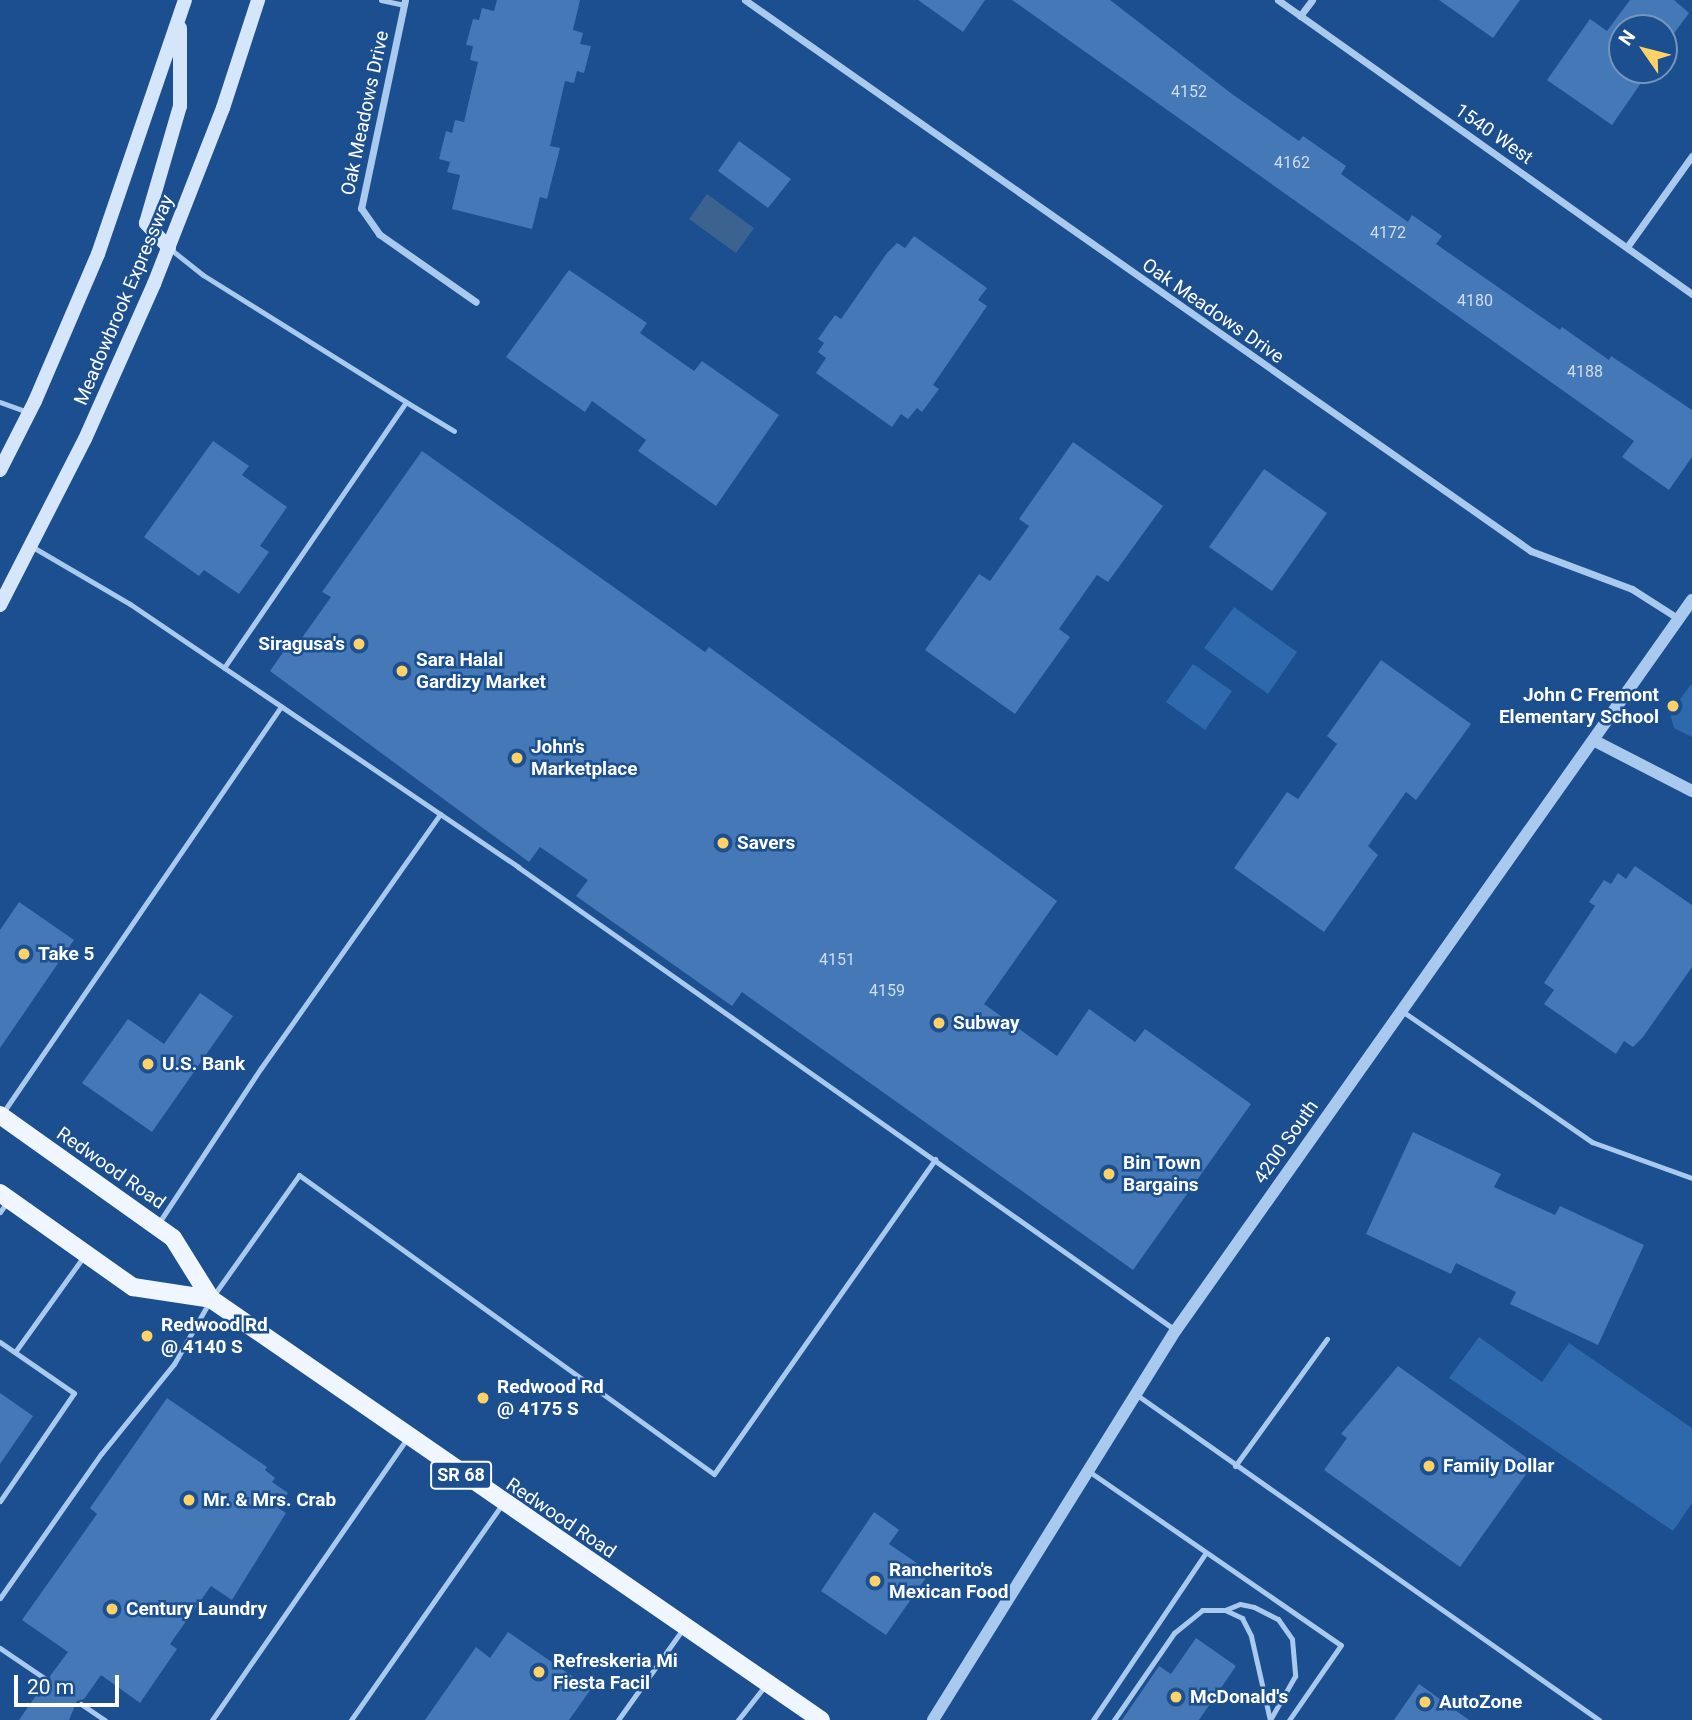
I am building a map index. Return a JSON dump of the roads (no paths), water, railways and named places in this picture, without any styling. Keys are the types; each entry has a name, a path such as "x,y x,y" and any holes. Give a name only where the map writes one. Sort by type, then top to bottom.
{"main road":[{"path":"0,470 29,413 111,219 185,0"},
{"name":"Meadowbrook Expressway","path":"0,605 85,439 169,248 223,108 258,0"},
{"path":"169,248 146,223 180,106 180,16"},
{"name":"Redwood Road","path":"1,1115 173,1237 211,1299 407,1438 821,1720"},
{"name":"Redwood Road","path":"3,1201 133,1287 211,1299"}],"street":[{"name":"Oak Meadows Drive","path":"745,0 1531,551 1632,589 1679,619"},
{"name":"1540 West","path":"1278,0 1692,294"},
{"path":"1300,16 1312,0"},
{"name":"Oak Meadows Drive","path":"405,2 361,208 379,234 476,302"},
{"path":"1627,247 1692,156"},
{"name":"4200 South","path":"933,1720 1176,1330 1595,741 1692,600"},
{"path":"1595,741 1692,792"}],"lane":[{"path":"381,0 405,2"},
{"path":"169,248 203,275 454,431"},
{"path":"0,402 29,413"},
{"path":"224,668 406,402"},
{"path":"31,546 130,604 440,814 1176,1330"},
{"path":"1,1115 281,706"},
{"path":"157,1226 261,1068 440,814"},
{"path":"1402,1011 1592,1142 1692,1178"},
{"path":"0,1598 101,1454 174,1364 211,1299 299,1175 714,1474 935,1159"},
{"path":"15,1353 86,1254"},
{"path":"1235,1466 1327,1339"},
{"path":"0,1342 74,1393 0,1501"},
{"path":"1134,1394 1599,1720"},
{"path":"212,1720 407,1438"},
{"path":"1087,1470 1205,1554 1341,1645 1289,1720"},
{"path":"351,1720 503,1503"},
{"path":"1093,1720 1205,1554"},
{"path":"1114,1720 1174,1633 1202,1610 1225,1609 1240,1604 1254,1607 1278,1619 1292,1639 1295,1676 1270,1719"},
{"path":"1225,1609 1242,1618 1251,1636 1270,1719"},
{"path":"618,1720 684,1627"},
{"path":"0,1648 47,1680"},
{"path":"738,1720 767,1683"},
{"path":"81,1704 105,1720"}],"place":[{"name":"Siragusa's","path":"359,644"},
{"name":"Sara Halal Gardizy Market","path":"402,671"},
{"name":"John C Fremont Elementary School","path":"1673,706"},
{"name":"John's Marketplace","path":"517,758"},
{"name":"Savers","path":"723,843"},
{"name":"Take 5","path":"24,954"},
{"name":"Subway","path":"939,1023"},
{"name":"U.S. Bank","path":"148,1064"},
{"name":"Bin Town Bargains","path":"1109,1174"},
{"name":"Redwood Rd @ 4140 S","path":"147,1336"},
{"name":"Redwood Rd @ 4175 S","path":"483,1398"},
{"name":"Family Dollar","path":"1429,1466"},
{"name":"Mr. & Mrs. Crab","path":"189,1500"},
{"name":"Rancherito's Mexican Food","path":"875,1581"},
{"name":"Century Laundry","path":"112,1609"},
{"name":"Refreskeria Mi Fiesta Facil","path":"539,1672"},
{"name":"McDonald's","path":"1176,1697"},
{"name":"AutoZone","path":"1425,1702"}]}
